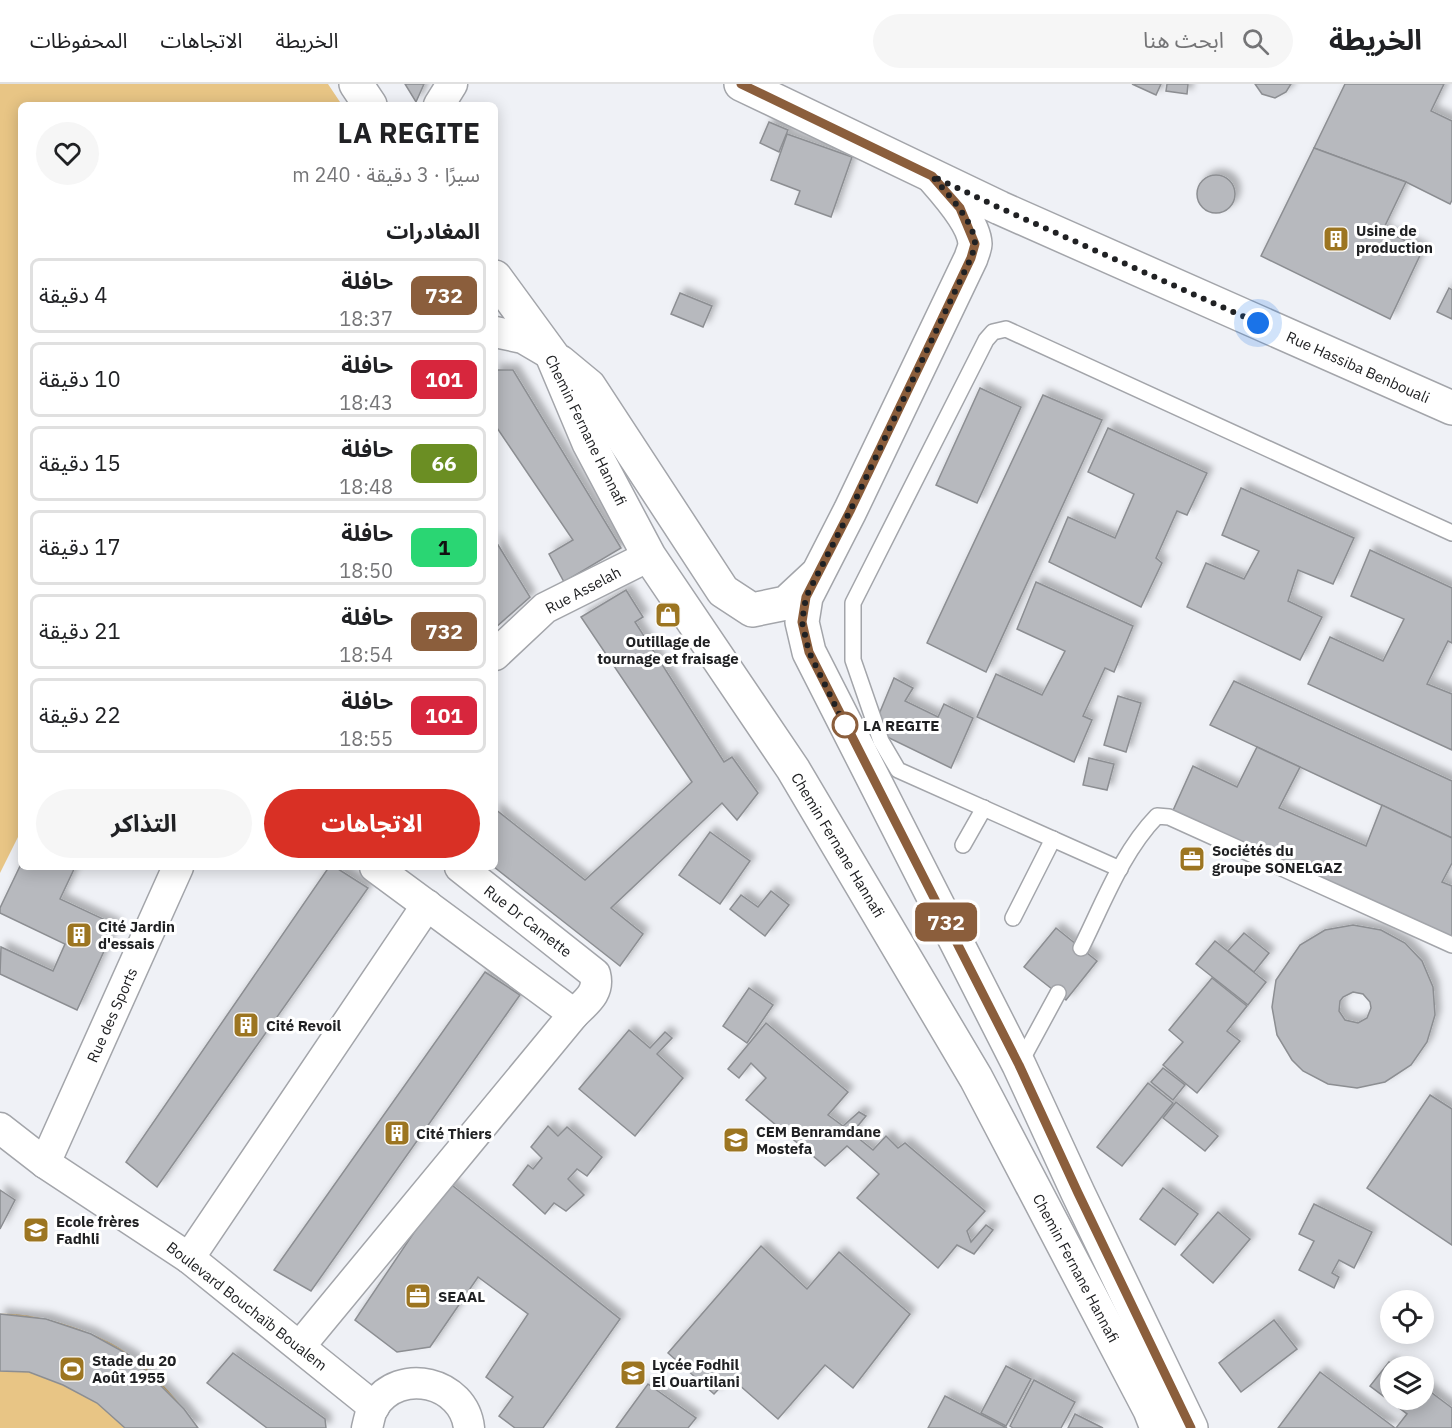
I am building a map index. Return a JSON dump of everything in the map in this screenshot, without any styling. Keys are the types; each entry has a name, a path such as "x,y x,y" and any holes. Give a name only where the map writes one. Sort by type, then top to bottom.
{"main road":[{"path":"356,84 368,102"},
{"name":"Rue Hassiba Benbouali","path":"741,84 1000,208 1452,408"},
{"name":"Chemin Fernane Hannafi","path":"932,176 960,208 969,225 975,244 971,258 850,511 806,597 802,622 809,652 1019,1065 1191,1428"},
{"name":"Chemin Fernane Hannafi","path":"498,281 552,355 589,443 649,556 793,769 976,1078 1150,1410 1157,1428"},
{"path":"552,355 589,386 723,591 752,610 786,603 818,574"}],"street":[{"path":"441,102 452,84"},
{"path":"498,333 523,338 552,355"},
{"name":"Rue Asselah","path":"498,652 545,608 649,556"},
{"name":"Rue des Sports","path":"45,1162 177,870"},
{"path":"300,1346 574,1014 379,870"},
{"name":"Rue Dr Camette","path":"464,870 595,974 597,982 595,993 574,1014"},
{"path":"189,1258 427,905"},
{"name":"Boulevard Bouchaïb Boualem","path":"0,1128 45,1162 189,1258 300,1346 370,1417"},
{"path":"370,1417 386,1393 396,1387 414,1383 432,1384 457,1400 466,1415 469,1428"}],"lane":[{"path":"1120,869 898,770 880,741 853,660 853,603 981,351 993,332 1006,329 1452,533"},
{"path":"963,845 984,808"},
{"path":"1081,948 1120,869 1157,816 1169,817 1452,945"},
{"path":"1013,918 1053,839"},
{"path":"1019,1065 1058,993"}],"shaded area":[{"path":"0,84 328,84 340,102 18,102 18,837 0,873"},
{"name":"Stade du 20 Août 1955","path":"0,1314 32,1316 50,1320 103,1339 141,1363 159,1380 198,1428 0,1428"}],"building":[{"path":"405,84 424,84 416,102"},
{"path":"1132,84 1161,84 1156,95"},
{"path":"1167,84 1188,84 1187,94 1166,91"},
{"path":"1255,84 1291,84 1286,92 1275,98 1262,94"},
{"name":"Usine de production","path":"1345,84 1444,84 1431,111 1452,121 1452,200 1450,204 1406,182 1314,148"},
{"path":"769,122 788,130 779,152 760,143"},
{"path":"787,134 852,157 831,217 795,204 800,191 771,180"},
{"name":"Usine de production","path":"1314,148 1406,182 1383,230 1423,249 1390,319 1261,256"},
{"path":"1216,175 1229,181 1235,194 1229,207 1216,213 1203,207 1197,194 1203,181"},
{"path":"1449,288 1452,290 1452,319 1437,312"},
{"path":"680,293 712,306 703,327 671,314"},
{"path":"498,370 513,370 621,548 564,582 549,554 573,540 498,429"},
{"path":"980,388 1021,407 977,503 936,485"},
{"path":"1043,395 1102,420 986,672 927,643"},
{"path":"1108,428 1207,473 1187,515 1177,511 1156,558 1162,563 1141,607 1049,562 1068,517 1115,538 1134,494 1088,472"},
{"path":"1241,488 1354,538 1333,584 1298,570 1288,601 1322,617 1300,660 1187,607 1206,563 1244,579 1259,551 1222,535"},
{"path":"498,545 530,597 498,625"},
{"path":"1370,550 1452,588 1452,643 1448,641 1427,684 1452,694 1452,750 1308,684 1330,637 1383,661 1404,619 1351,596"},
{"path":"1036,582 1133,626 1114,672 1105,668 1083,716 1092,720 1074,762 977,717 996,674 1042,695 1065,651 1017,629"},
{"path":"626,590 643,617 635,622 724,762 732,757 758,793 737,820 722,803 611,908 643,934 620,966 498,870 498,811 585,880 692,782 581,617"},
{"path":"894,678 913,688 905,701 938,717 944,704 973,718 951,768 881,734 877,719"},
{"path":"1234,681 1452,781 1452,838 1210,725"},
{"path":"1118,696 1141,703 1126,752 1104,745"},
{"path":"1257,747 1300,767 1279,808 1366,846 1382,805 1452,838 1452,863 1442,882 1452,886 1452,943 1171,815 1193,766 1237,787"},
{"path":"1089,758 1114,764 1107,790 1083,785"},
{"path":"710,832 750,861 720,904 679,875"},
{"name":"Cité Jardin d'essais","path":"18,870 74,870 60,899 116,925 77,1010 0,974 1,947 53,971 65,944 0,913 0,908"},
{"name":"Cité Revoil","path":"327,870 340,870 368,888 157,1187 126,1162"},
{"path":"771,891 789,905 765,936 730,909 741,895 758,907"},
{"path":"1353,925 1381,930 1405,943 1422,961 1433,987 1435,1015 1427,1042 1411,1065 1385,1082 1357,1088 1328,1084 1303,1071 1292,1060 1277,1035 1272,1007 1276,980 1300,945 1325,930","holes":["1353,992 1363,994 1370,1002 1371,1008 1367,1018 1358,1023 1345,1020 1339,1011 1340,1001"]},
{"path":"1056,928 1097,961 1066,1000 1024,967"},
{"path":"1244,933 1269,953 1254,972 1228,951"},
{"path":"1215,941 1266,982 1248,1005 1196,964"},
{"name":"Cité Thiers","path":"485,972 520,995 311,1291 274,1270"},
{"path":"1212,978 1247,1006 1227,1031 1240,1041 1197,1093 1163,1065 1183,1042 1169,1030"},
{"path":"749,988 773,1005 747,1043 723,1026"},
{"path":"766,1023 848,1092 828,1115 843,1126 859,1112 866,1116 852,1133 873,1150 886,1136 898,1148 905,1143 985,1211 967,1231 971,1242 986,1225 993,1230 974,1254 957,1245 938,1268 857,1198 879,1174 847,1146 825,1166 746,1100 766,1078 751,1063 739,1078 728,1069"},
{"path":"629,1030 650,1048 665,1032 672,1038 657,1054 683,1078 635,1136 579,1089"},
{"path":"1163,1068 1185,1085 1173,1100 1151,1082"},
{"path":"1148,1083 1173,1103 1122,1166 1097,1147"},
{"path":"1430,1095 1452,1109 1452,1245 1367,1188"},
{"path":"1176,1102 1218,1136 1205,1151 1163,1118"},
{"path":"548,1126 558,1136 567,1127 602,1157 587,1176 577,1169 568,1179 584,1195 566,1211 554,1203 545,1214 513,1185 528,1165 533,1169 542,1158 531,1147"},
{"name":"SEAAL","path":"448,1182 620,1319 543,1428 515,1428 499,1416 513,1397 486,1377 528,1314 478,1277 430,1347 397,1352 355,1320"},
{"path":"1163,1188 1198,1214 1175,1245 1140,1219"},
{"path":"0,1190 15,1200 0,1229"},
{"path":"1314,1204 1372,1232 1354,1268 1339,1260 1332,1273 1339,1277 1334,1288 1299,1270 1314,1241 1299,1234"},
{"path":"1218,1212 1250,1239 1213,1283 1181,1255"},
{"path":"761,1246 807,1289 839,1252 910,1314 853,1388 825,1365 778,1419 730,1377 714,1394 668,1353"},
{"name":"Stade du 20 Août 1955","path":"0,1314 46,1319 91,1334 131,1356 184,1409 198,1428 125,1428 97,1403 63,1385 29,1372 0,1371"},
{"path":"1274,1320 1297,1349 1241,1392 1219,1363"},
{"path":"233,1353 325,1419 326,1428 267,1428 207,1383"},
{"path":"1006,1366 1031,1379 1006,1426 981,1413"},
{"path":"1320,1372 1395,1428 1278,1428"},
{"path":"1380,1373 1380,1394 1370,1386"},
{"path":"1034,1380 1075,1402 1061,1428 1013,1428 1010,1426"},
{"path":"648,1384 696,1418 688,1428 616,1428"},
{"path":"1434,1394 1452,1408 1452,1428 1396,1428 1407,1414 1402,1410 1434,1410"},
{"path":"945,1396 1007,1428 928,1428"},
{"path":"1075,1414 1103,1428 1068,1428"}],"bus line":[{"name":"732","path":"741,84 932,176 960,208 969,225 975,244 971,258 850,511 806,597 802,622 809,652 1019,1065 1191,1428"}],"place":[{"name":"Usine de production","path":"1336,239"},
{"name":"Outillage de tournage et fraisage","path":"668,615"},
{"name":"LA REGITE","path":"845,725"},
{"name":"Sociétés du groupe SONELGAZ","path":"1192,859"},
{"name":"Cité Jardin d'essais","path":"79,935"},
{"name":"Cité Revoil","path":"246,1025"},
{"name":"Cité Thiers","path":"397,1133"},
{"name":"CEM Benramdane Mostefa","path":"736,1140"},
{"name":"Ecole frères Fadhli","path":"36,1230"},
{"name":"SEAAL","path":"418,1296"},
{"name":"Stade du 20 Août 1955","path":"72,1369"},
{"name":"Lycée Fodhil El Ouartilani","path":"633,1373"}],"route":[{"path":"845,725 849,734 809,652 802,622 806,597 850,511 971,258 975,244 969,225 960,208 932,176 1258,323"}]}
